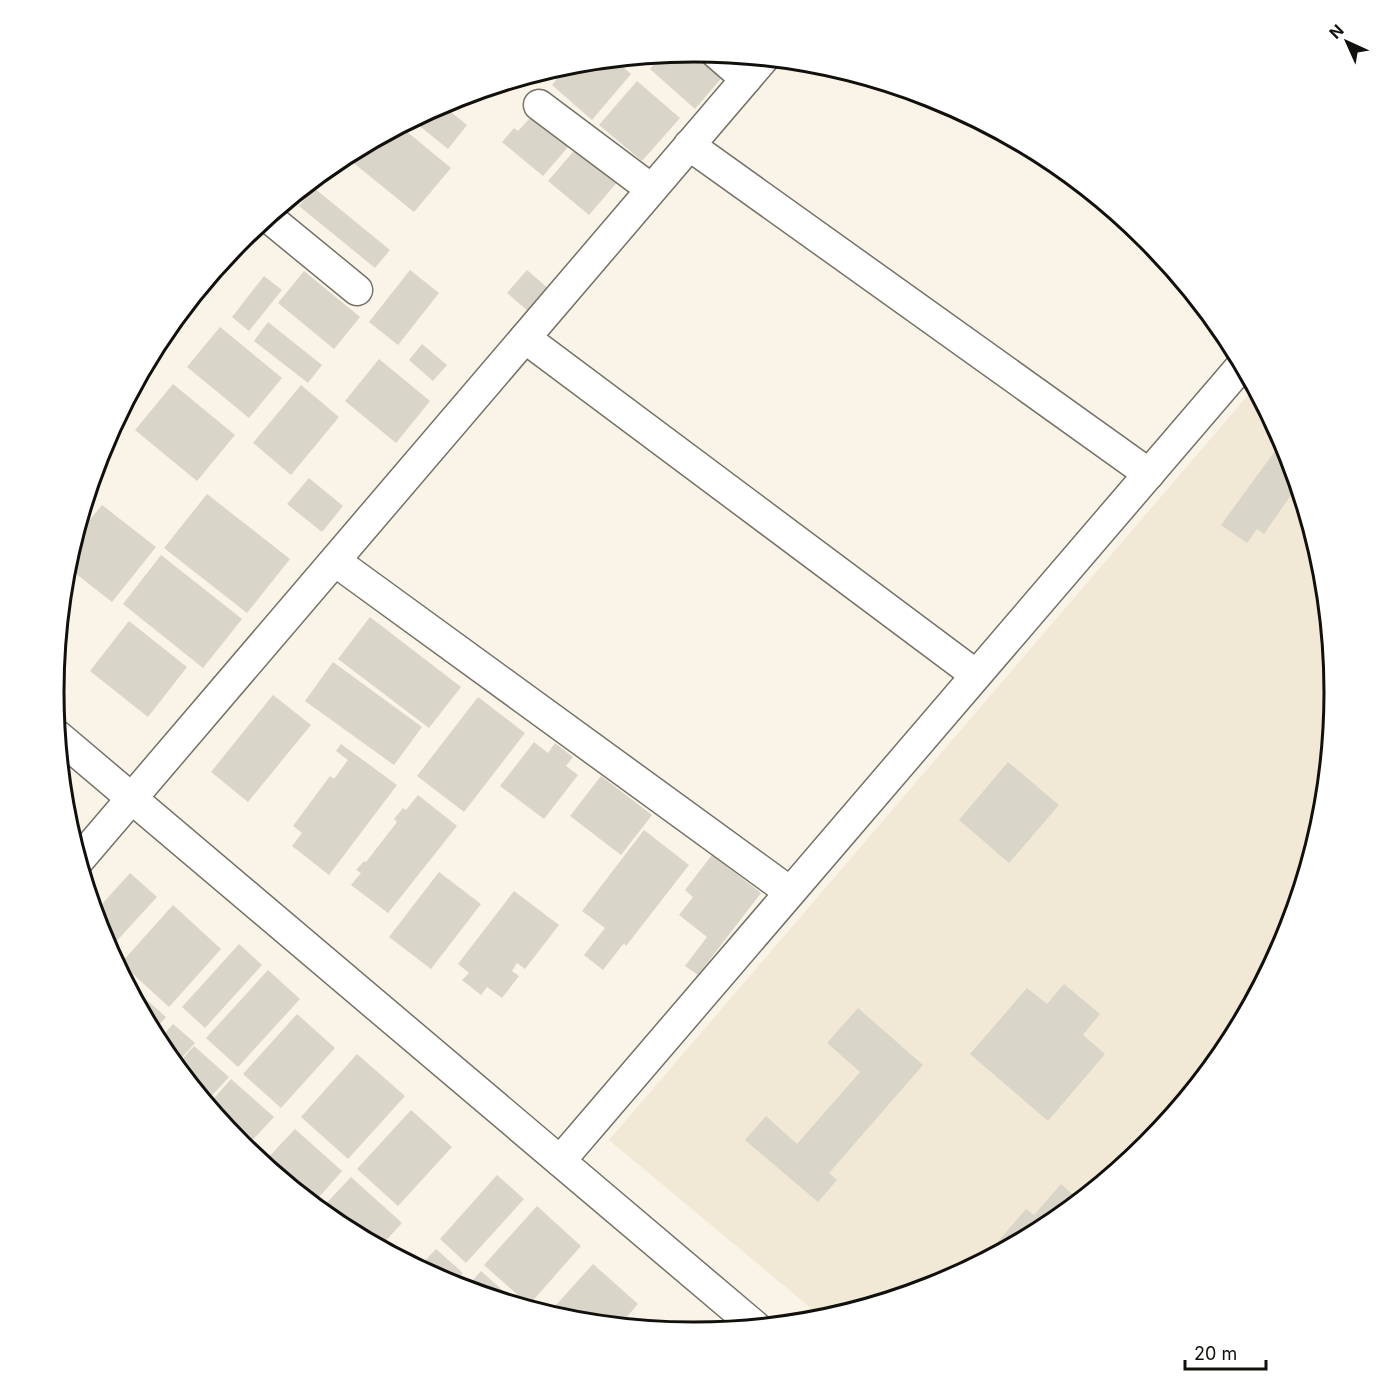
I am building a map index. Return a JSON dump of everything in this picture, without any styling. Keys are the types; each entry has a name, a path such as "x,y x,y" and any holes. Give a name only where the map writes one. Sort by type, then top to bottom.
{"street":[{"path":"85,853 755,68"},
{"path":"539,105 651,189"},
{"path":"689,145 1149,474"},
{"path":"274,222 357,290"},
{"path":"525,338 976,675"},
{"path":"560,1161 1237,371"},
{"path":"335,561 790,892"},
{"path":"66,743 748,1320"}],"shaded area":[{"path":"1250,393 1292,489 1313,569 1324,651 1324,733 1320,774 1304,855 1292,895 1260,971 1219,1042 1169,1108 1110,1166 1045,1216 1010,1238 936,1275 858,1301 814,1311 609,1140"}],"building":[{"path":"655,63 726,63 731,67 695,109 650,69"},
{"path":"622,66 631,74 592,120 552,85 559,77 612,67"},
{"path":"637,81 680,118 642,161 599,125"},
{"path":"541,98 581,132 543,176 502,142 514,128 518,131 530,118 527,115"},
{"path":"449,111 467,125 448,149 419,126"},
{"path":"407,132 451,168 414,212 353,162"},
{"path":"586,137 626,172 589,215 548,181"},
{"path":"315,189 390,250 375,268 299,206"},
{"path":"410,270 439,293 398,345 369,322"},
{"path":"527,270 549,289 529,312 507,293"},
{"path":"304,271 360,317 334,349 278,303"},
{"path":"264,276 282,290 249,331 232,317"},
{"path":"268,322 322,365 308,383 254,341"},
{"path":"220,327 282,378 249,418 187,367"},
{"path":"422,344 447,365 433,381 409,360"},
{"path":"379,359 430,401 396,443 345,401"},
{"path":"173,384 235,435 197,481 135,430"},
{"path":"301,385 339,417 291,475 253,443"},
{"path":"1276,449 1293,492 1264,534 1257,529 1247,543 1221,525"},
{"path":"309,478 343,506 322,532 287,504"},
{"path":"207,494 290,559 247,613 164,548"},
{"path":"102,505 156,547 112,602 75,573 82,540 86,536 84,535 86,524"},
{"path":"161,555 242,619 203,668 123,604"},
{"path":"370,617 461,687 429,728 338,659"},
{"path":"129,621 187,667 148,717 90,671"},
{"path":"333,662 422,727 394,765 305,701"},
{"path":"273,695 311,725 248,802 211,772"},
{"path":"478,697 525,733 464,812 417,776"},
{"path":"534,742 548,753 555,743 573,757 566,766 578,775 544,819 500,786"},
{"path":"341,744 397,785 329,875 292,846 302,833 293,826 330,776 334,779 348,760 336,751"},
{"path":"1008,762 1059,805 1009,863 959,820"},
{"path":"601,776 652,815 621,855 570,816"},
{"path":"418,795 457,826 388,913 351,885 361,873 356,870 364,861 366,862 397,822 394,819 403,808 406,810"},
{"path":"644,830 689,865 626,946 624,943 603,970 584,955 605,928 582,911"},
{"path":"712,855 761,893 698,975 685,966 707,937 679,915 693,897 685,890"},
{"path":"439,872 481,904 431,969 389,937"},
{"path":"130,873 157,897 116,942 101,905"},
{"path":"514,891 559,925 525,969 517,963 512,971 519,976 502,998 487,987 481,995 462,980 469,973 458,964"},
{"path":"173,905 221,949 169,1007 128,970 124,960"},
{"path":"239,944 262,965 205,1028 182,1007"},
{"path":"268,970 300,999 238,1067 206,1038"},
{"path":"1064,984 1100,1014 1083,1035 1105,1054 1048,1121 970,1054 1027,988 1047,1004"},
{"path":"142,996 166,1017 159,1025"},
{"path":"858,1008 923,1065 829,1173 837,1180 818,1202 745,1140 766,1116 797,1144 860,1072 827,1043"},
{"path":"297,1014 335,1048 281,1108 243,1074"},
{"path":"173,1024 195,1043 181,1058 165,1033"},
{"path":"194,1046 229,1077 211,1097 182,1059"},
{"path":"357,1054 405,1096 348,1159 301,1117"},
{"path":"231,1079 274,1117 252,1141 213,1099"},
{"path":"411,1110 452,1147 398,1206 357,1169"},
{"path":"295,1129 342,1171 319,1198 269,1157"},
{"path":"497,1175 524,1199 466,1263 440,1239"},
{"path":"351,1177 402,1223 385,1241 326,1203"},
{"path":"1061,1184 1074,1195 1045,1216 993,1246 1026,1209 1034,1215"},
{"path":"537,1206 581,1246 532,1301 521,1298 484,1265"},
{"path":"436,1249 463,1273 459,1277 425,1261"},
{"path":"593,1264 638,1304 626,1318 555,1306"},
{"path":"481,1271 506,1293 492,1289 472,1282"}]}
